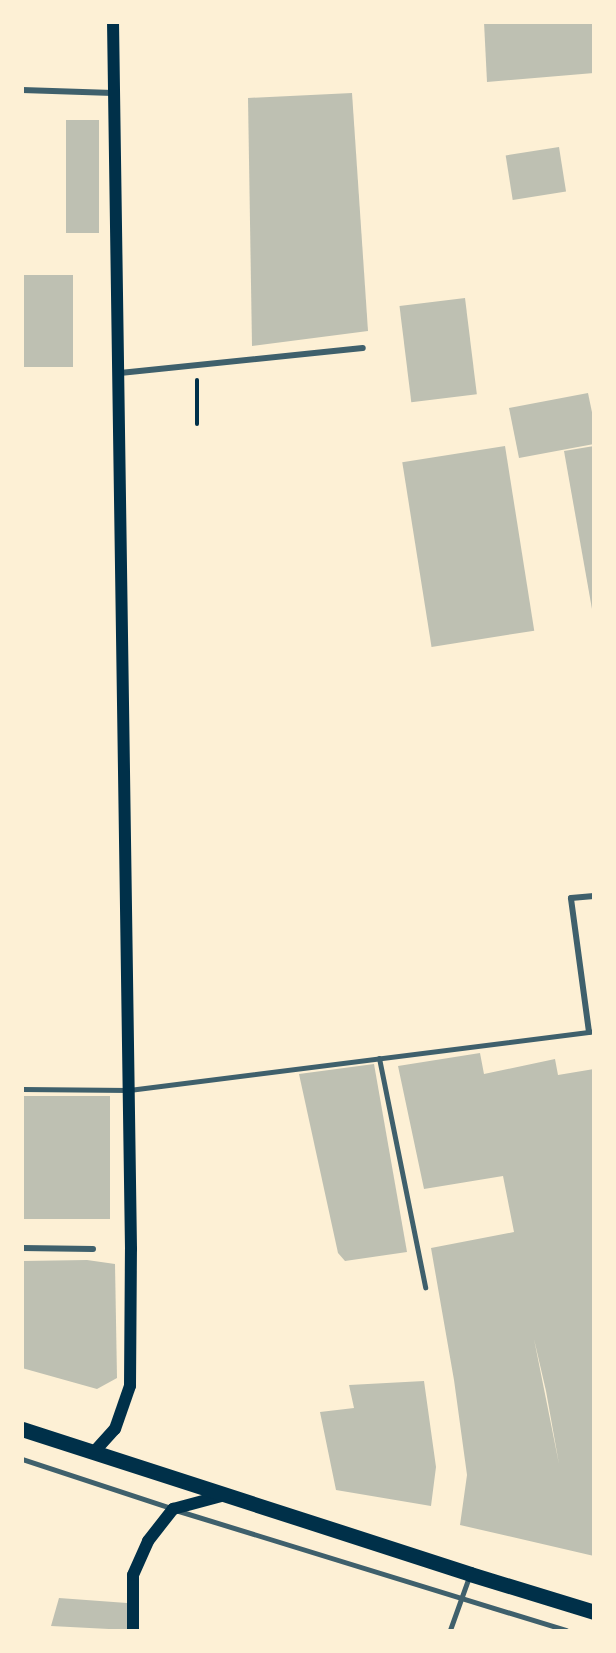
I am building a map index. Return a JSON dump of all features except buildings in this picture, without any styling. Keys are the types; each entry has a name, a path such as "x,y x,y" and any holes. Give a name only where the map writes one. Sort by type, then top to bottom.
{"main road":[{"path":"94,1452 116,1429 130,1386 129,1090 113,22"},
{"path":"22,1429 594,1612"},
{"path":"133,1630 133,1575 148,1541 173,1509 225,1495"}],"street":[{"path":"22,90 113,93"},
{"path":"120,373 363,348"},
{"path":"22,1089 129,1090 591,1031 571,898 594,896"},
{"path":"379,1058 424,1287"},
{"path":"22,1248 93,1249"}],"lane":[{"path":"22,1460 459,1599 566,1630"},
{"path":"450,1630 459,1599 470,1574"}],"path":[{"path":"196,366 197,424"}]}
